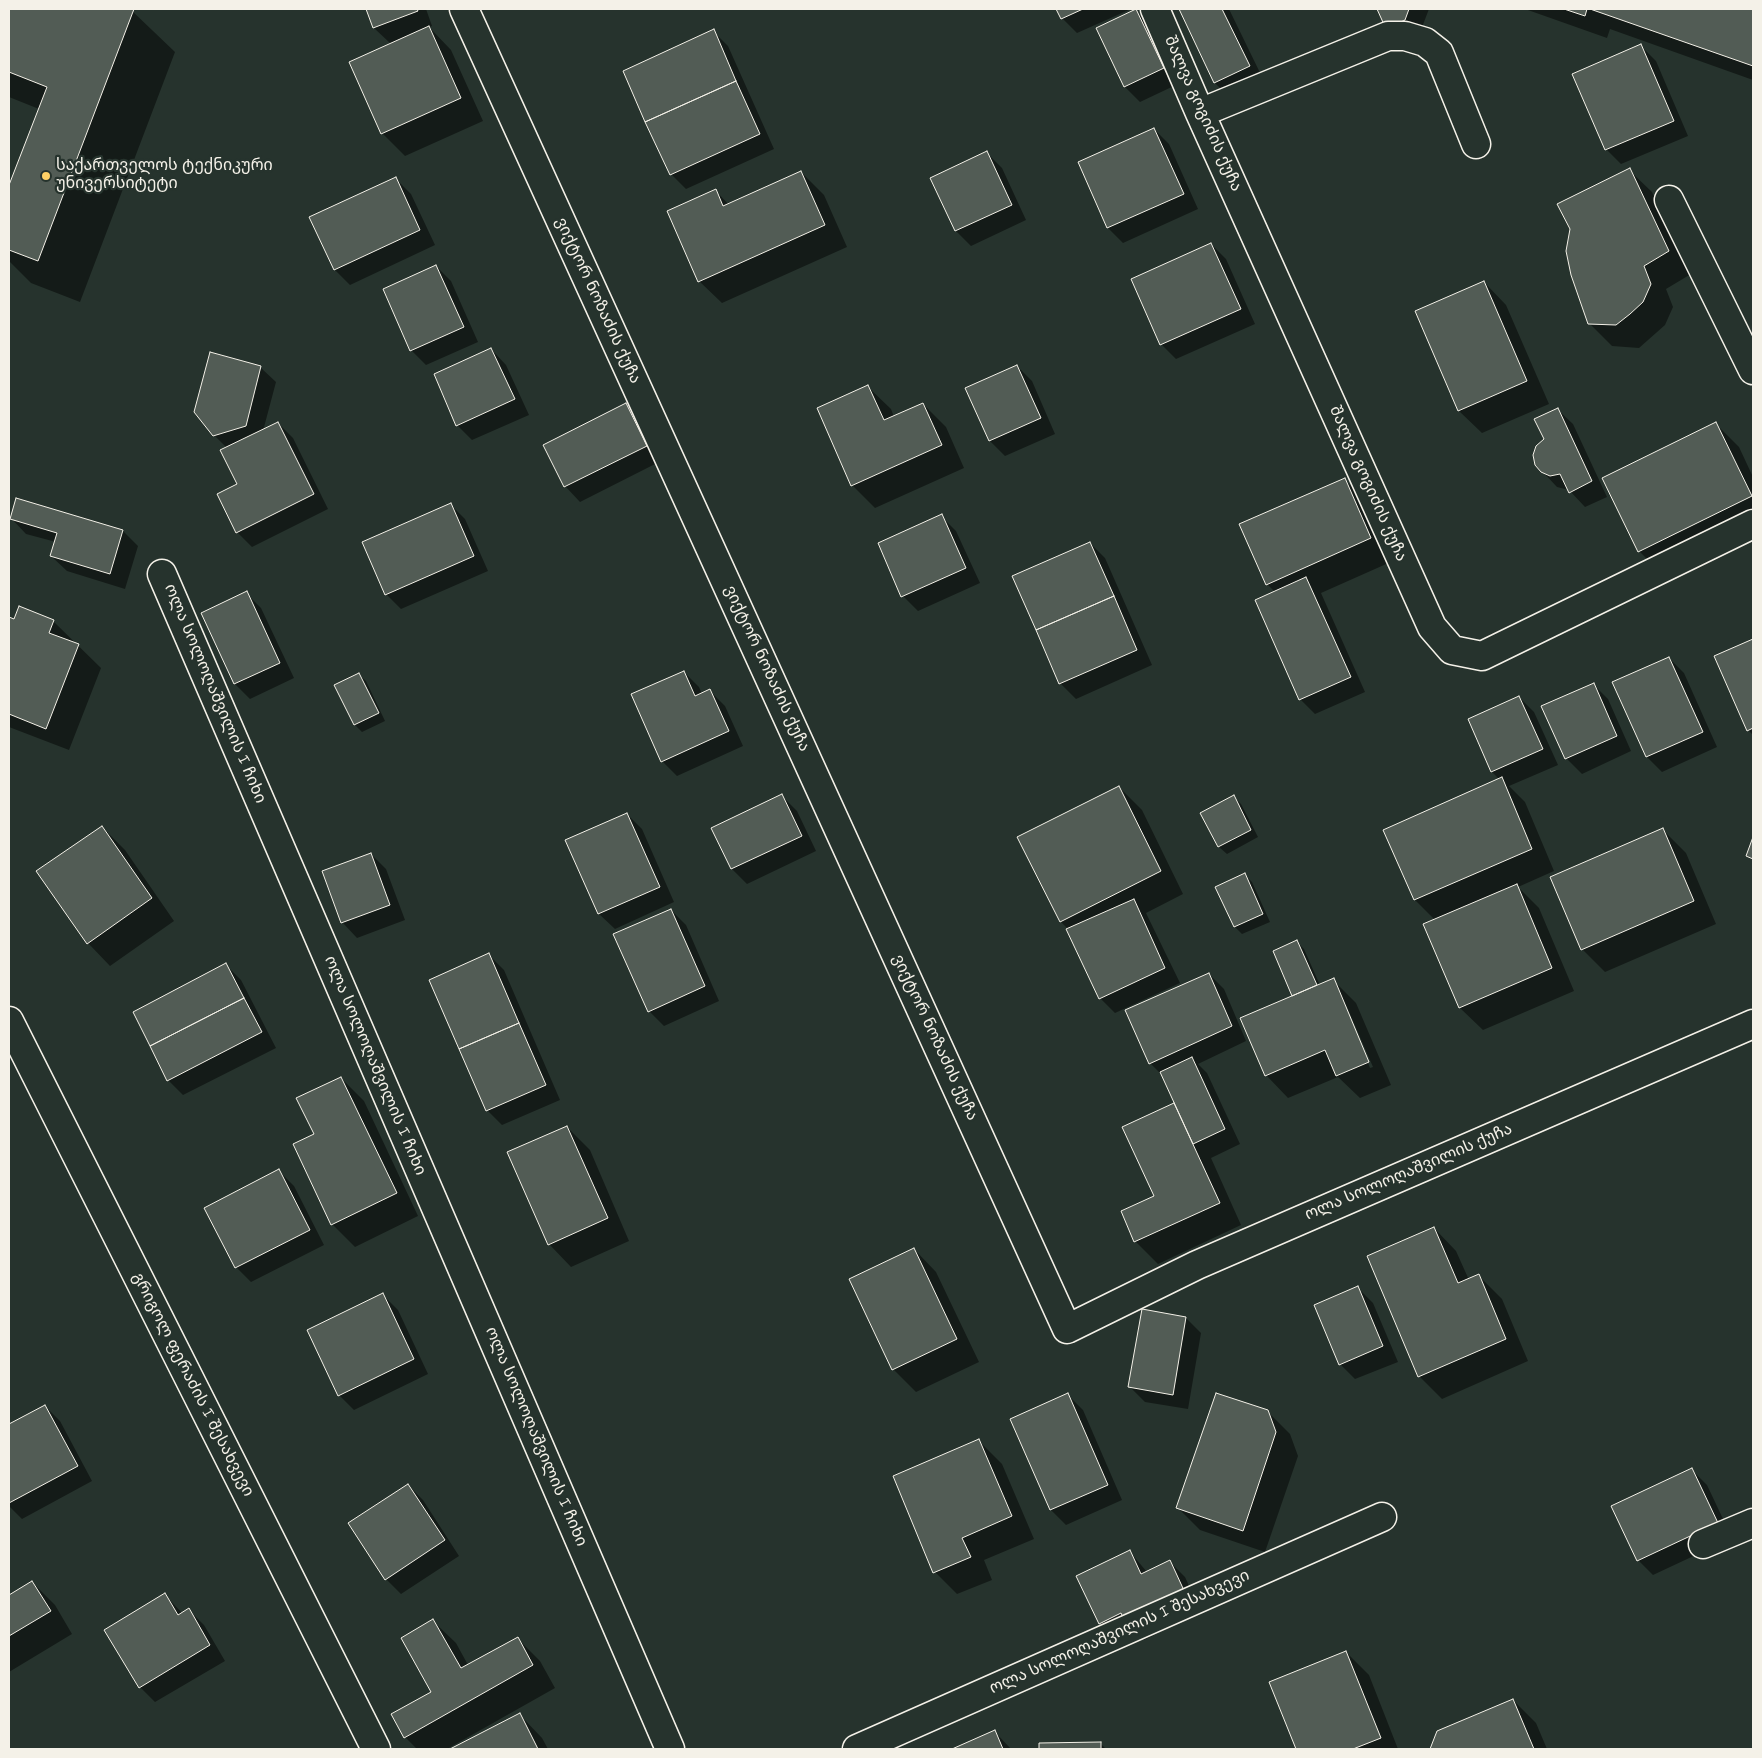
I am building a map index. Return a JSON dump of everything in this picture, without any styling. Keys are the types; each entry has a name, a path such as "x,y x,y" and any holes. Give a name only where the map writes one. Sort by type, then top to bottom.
{"street":[{"name":"ვიქტორ ნოზაძის ქუჩა","path":"464,9 1067,1329"},
{"name":"შალვა გოგიძის ქუჩა","path":"1156,9 1200,113 1432,627 1452,650 1482,656 1753,524"},
{"path":"1200,113 1388,36 1406,36 1425,42 1439,53 1476,144"},
{"path":"1669,200 1753,370"},
{"name":"ოლა სოლოღაშვილის I ჩიხი","path":"162,574 670,1749"},
{"name":"გრიგოლ ფერაძის I შესახვევი","path":"9,1021 376,1749"},
{"name":"ოლა სოლოღაშვილის ქუჩა","path":"1067,1329 1197,1265 1753,1024"},
{"name":"ოლა სოლოღაშვილის I შესახვევი","path":"857,1749 1382,1517"},
{"path":"1703,1544 1753,1523"}],"building":[{"name":"საქართველოს ტექნიკური უნივერსიტეტი","path":"9,9 134,9 38,261 9,250 9,185 47,87 9,72"},
{"path":"366,9 417,9 418,11 373,28"},
{"path":"1056,9 1083,9 1061,19"},
{"path":"1136,9 1164,68 1124,87 1096,28"},
{"path":"1179,9 1222,9 1250,66 1214,83"},
{"path":"1377,9 1409,9 1405,20 1386,29"},
{"path":"1564,9 1587,9 1585,16"},
{"path":"1590,9 1753,9 1753,66"},
{"path":"429,26 461,98 381,134 349,62"},
{"path":"714,29 736,81 645,122 623,71"},
{"path":"1641,44 1674,121 1605,150 1572,74"},
{"path":"736,81 760,134 670,175 645,122"},
{"path":"1154,128 1184,194 1107,228 1078,162"},
{"path":"987,151 1012,205 955,231 930,178"},
{"path":"1630,168 1669,251 1644,266 1651,284 1643,302 1630,314 1616,325 1588,324 1571,275 1566,251 1570,229 1557,204"},
{"path":"801,171 825,225 698,282 667,211 716,189 723,206"},
{"path":"396,177 420,230 334,270 309,217"},
{"path":"1211,243 1241,309 1160,345 1131,279"},
{"path":"436,265 464,327 410,351 383,289"},
{"path":"1484,281 1527,381 1458,411 1415,311"},
{"path":"491,348 515,399 456,426 434,374"},
{"path":"210,352 261,366 246,426 213,436 194,412"},
{"path":"1017,365 1041,418 989,441 965,388"},
{"path":"868,385 884,420 923,403 942,445 851,486 817,408"},
{"path":"626,403 647,446 564,487 543,445"},
{"path":"1558,408 1592,481 1569,493 1560,474 1550,476 1541,472 1535,465 1533,455 1536,446 1544,439 1534,419"},
{"path":"278,422 314,494 236,533 217,494 237,484 220,450"},
{"path":"1716,422 1752,496 1638,552 1602,478"},
{"path":"1345,478 1371,538 1266,585 1239,524"},
{"path":"16,498 123,530 110,574 50,556 57,533 10,519"},
{"path":"451,503 474,556 385,595 362,542"},
{"path":"942,514 966,568 901,597 878,543"},
{"path":"1090,542 1114,596 1036,630 1012,576"},
{"path":"1306,577 1351,677 1299,700 1255,600"},
{"path":"247,591 280,663 234,684 201,613"},
{"path":"1114,596 1137,650 1059,684 1036,630"},
{"path":"19,606 54,620 49,633 79,644 46,729 9,714 9,617 14,619"},
{"path":"1753,639 1753,728 1747,731 1714,656"},
{"path":"1669,657 1703,732 1646,757 1612,682"},
{"path":"684,671 695,696 710,689 729,731 661,762 631,694"},
{"path":"359,673 379,713 354,725 334,685"},
{"path":"1594,683 1617,736 1565,759 1541,706"},
{"path":"1519,696 1543,749 1491,772 1468,719"},
{"path":"1502,777 1532,849 1414,900 1383,830"},
{"path":"1119,786 1161,871 1060,922 1017,837"},
{"path":"782,794 802,836 731,869 711,828"},
{"path":"1234,795 1251,830 1218,847 1200,813"},
{"path":"627,813 660,887 598,914 565,840"},
{"path":"102,826 152,898 87,944 36,871"},
{"path":"1663,828 1694,901 1581,950 1550,877"},
{"path":"1753,837 1753,859 1746,856"},
{"path":"371,853 390,905 341,923 322,871"},
{"path":"1245,873 1263,914 1234,927 1215,887"},
{"path":"1517,884 1552,968 1459,1008 1423,924"},
{"path":"1134,899 1165,968 1099,999 1066,929"},
{"path":"671,909 705,986 648,1012 613,934"},
{"path":"1297,940 1317,985 1292,996 1273,951"},
{"path":"489,953 519,1023 459,1049 429,980"},
{"path":"226,963 244,998 150,1046 133,1012"},
{"path":"1209,973 1232,1026 1149,1064 1125,1010"},
{"path":"1334,978 1369,1062 1336,1076 1325,1050 1265,1076 1240,1018"},
{"path":"244,998 262,1032 167,1081 150,1046"},
{"path":"519,1023 546,1085 486,1111 459,1049"},
{"path":"1192,1057 1225,1129 1193,1144 1160,1072"},
{"path":"341,1077 397,1193 331,1225 293,1144 314,1134 296,1098"},
{"path":"1174,1103 1220,1203 1134,1242 1121,1211 1154,1196 1122,1127"},
{"path":"567,1126 608,1218 548,1245 507,1152"},
{"path":"279,1169 310,1230 235,1268 204,1208"},
{"path":"1434,1227 1458,1283 1479,1274 1506,1339 1418,1377 1367,1256"},
{"path":"914,1248 957,1339 892,1370 849,1279"},
{"path":"1358,1286 1383,1346 1339,1365 1314,1305"},
{"path":"383,1293 414,1359 338,1396 307,1330"},
{"path":"1142,1309 1186,1317 1173,1395 1128,1387"},
{"path":"1068,1393 1108,1485 1050,1510 1010,1419"},
{"path":"1216,1393 1268,1410 1276,1432 1243,1531 1176,1508"},
{"path":"45,1405 78,1466 9,1503 9,1424"},
{"path":"979,1439 1012,1516 962,1538 971,1557 933,1573 893,1476"},
{"path":"1692,1468 1718,1523 1637,1561 1611,1506"},
{"path":"408,1484 445,1540 385,1580 348,1523"},
{"path":"1130,1550 1141,1574 1170,1560 1187,1597 1127,1626 1121,1613 1099,1624 1076,1576"},
{"path":"32,1581 51,1611 9,1636 9,1595"},
{"path":"165,1593 178,1615 189,1608 210,1645 139,1688 104,1630"},
{"path":"433,1619 461,1668 518,1637 533,1665 404,1738 391,1714 431,1692 401,1638"},
{"path":"1346,1651 1381,1738 1353,1749 1296,1749 1269,1682"},
{"path":"1513,1699 1534,1749 1430,1749 1437,1731"},
{"path":"520,1713 538,1749 450,1749"},
{"path":"995,1730 1003,1749 952,1749"},
{"path":"1101,1742 1101,1749 1039,1749 1039,1743"}],"place":[{"name":"საქართველოს ტექნიკური უნივერსიტეტი","path":"46,176"}]}
